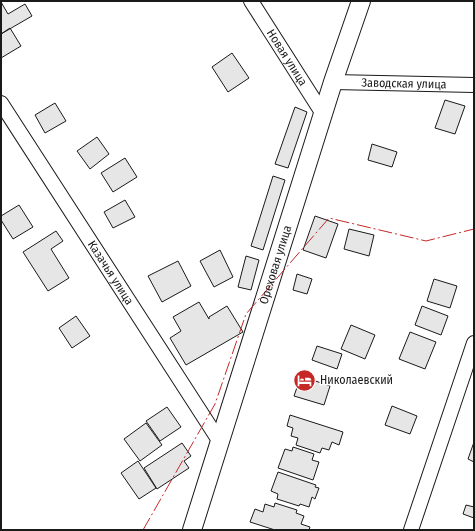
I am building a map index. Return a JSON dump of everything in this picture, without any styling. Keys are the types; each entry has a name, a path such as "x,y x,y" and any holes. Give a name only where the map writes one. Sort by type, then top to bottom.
{"main road":[{"name":"Ореховая улица","path":"192,530 333,82 360,1"}],"street":[{"name":"Новая улица","path":"251,1 323,114"},
{"name":"Заводская улица","path":"333,82 474,86"},
{"name":"Казачья улица","path":"1,103 220,442"},
{"path":"411,530 474,343"}],"building":[{"path":"1,2 8,14 25,4 32,16 1,34"},
{"path":"10,28 21,46 1,58 1,34"},
{"path":"232,53 249,78 228,92 212,67"},
{"path":"445,100 465,106 455,134 435,128"},
{"path":"55,103 66,121 45,133 35,115"},
{"path":"295,107 307,112 288,168 275,164"},
{"path":"97,137 109,154 90,169 77,151"},
{"path":"372,144 397,152 392,167 368,160"},
{"path":"125,158 137,177 113,192 101,173"},
{"path":"273,176 285,180 263,250 251,246"},
{"path":"125,200 135,217 113,228 104,212"},
{"path":"19,205 33,227 13,239 1,220 1,216"},
{"path":"315,216 338,224 326,258 303,250"},
{"path":"349,229 374,235 369,256 344,249"},
{"path":"56,231 63,241 51,249 69,278 48,291 23,252"},
{"path":"220,250 233,277 214,287 200,261"},
{"path":"246,256 259,260 251,290 238,287"},
{"path":"178,261 191,286 162,302 148,276"},
{"path":"297,274 312,279 307,294 293,290"},
{"path":"434,279 457,286 450,308 427,301"},
{"path":"199,302 209,319 209,317 227,306 243,332 186,365 170,338 181,331 173,317"},
{"path":"422,306 448,316 441,335 415,325"},
{"path":"76,316 90,336 72,348 59,328"},
{"path":"351,325 375,335 365,359 341,349"},
{"path":"410,332 436,342 425,369 399,359"},
{"path":"317,346 342,354 337,369 312,360"},
{"path":"301,376 330,386 324,405 294,396"},
{"path":"392,406 417,416 410,434 385,425"},
{"path":"167,407 181,427 160,441 146,421"},
{"path":"290,415 343,432 339,445 332,442 329,450 322,448 320,453 296,445 298,438 291,436 293,428 287,426"},
{"path":"146,423 162,445 140,461 124,439"},
{"path":"474,442 474,462 468,459"},
{"path":"182,443 191,456 184,461 189,468 157,489 144,468"},
{"path":"293,447 314,454 312,460 319,462 313,480 278,468 285,449 292,451"},
{"path":"138,461 156,488 139,499 121,473"},
{"path":"278,472 316,485 315,487 319,488 315,499 312,497 309,507 300,504 299,506 277,499 278,494 271,491"},
{"path":"275,503 297,510 296,513 304,516 301,524 310,527 309,530 275,530 250,522 255,509 263,512 265,504 274,507"},
{"path":"466,505 474,507 474,518 463,514"}],"power":[{"path":"143,530 215,404 246,314 329,218 426,241 474,229"}],"place":[{"name":"Николаевский","path":"304,380"}]}
